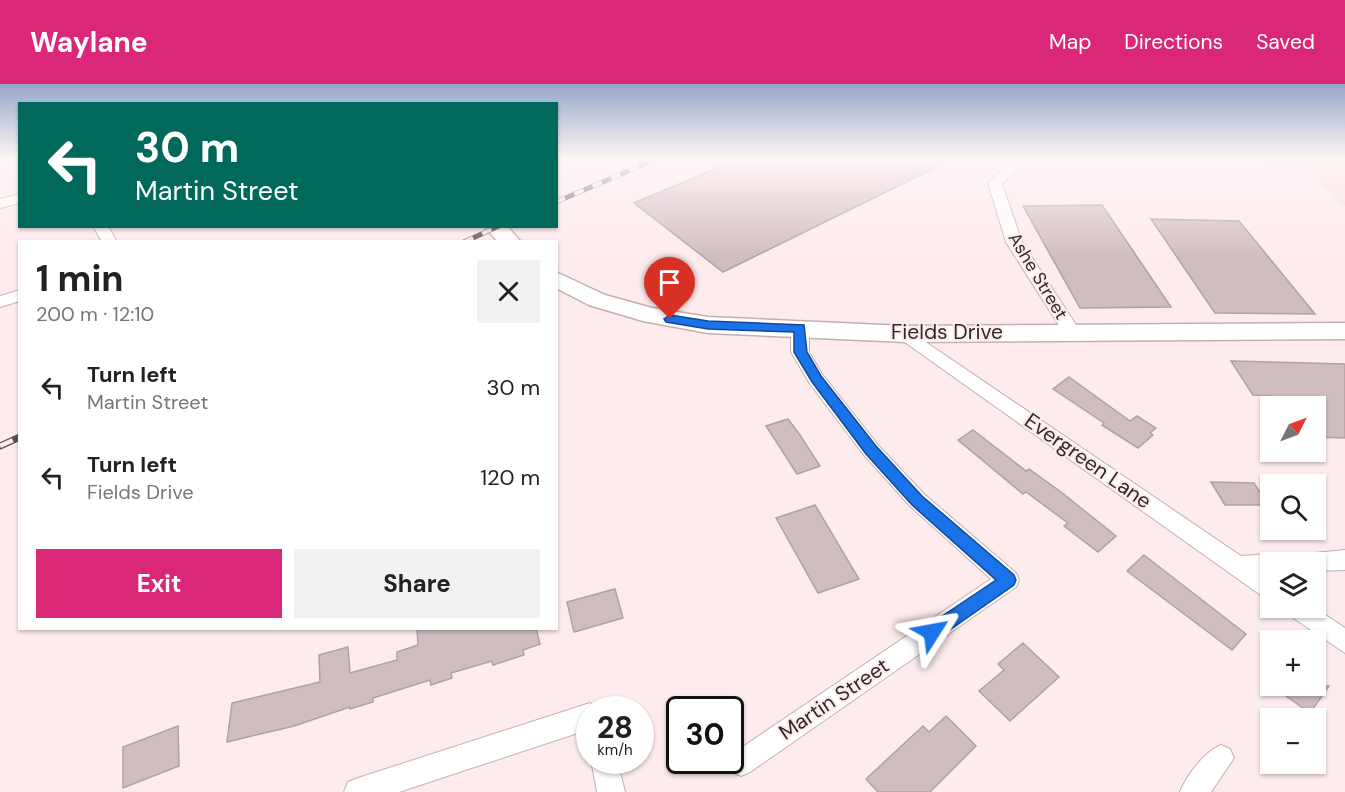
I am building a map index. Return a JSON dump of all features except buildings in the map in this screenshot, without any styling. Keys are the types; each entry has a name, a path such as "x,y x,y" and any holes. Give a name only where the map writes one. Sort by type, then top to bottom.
{"street":[{"name":"Ashe Street","path":"998,193 1014,242 1071,332"},
{"path":"0,204 18,199"},
{"path":"496,228 509,240"},
{"name":"Fields Drive","path":"558,280 597,300 651,316 708,325 905,334 1345,331"},
{"path":"0,302 18,296"},
{"name":"Martin Street","path":"744,761 1008,580 917,500 871,450 816,379 801,352 800,328"},
{"name":"Evergreen Lane","path":"905,334 1260,581"},
{"path":"1326,561 1345,560"},
{"path":"1240,566 1260,565"},
{"path":"1311,618 1345,642"},
{"path":"358,792 576,721"},
{"path":"1194,792 1221,758"},
{"path":"607,774 611,792"}],"shaded area":[{"path":"1330,193 1345,193 1345,207"}],"railway":[{"path":"558,201 577,193"},
{"path":"468,240 495,228"},
{"path":"0,446 18,438"}],"route":[{"path":"670,319 708,325 800,328 801,352 816,379 871,450 917,500 1008,580 932,632"}]}
